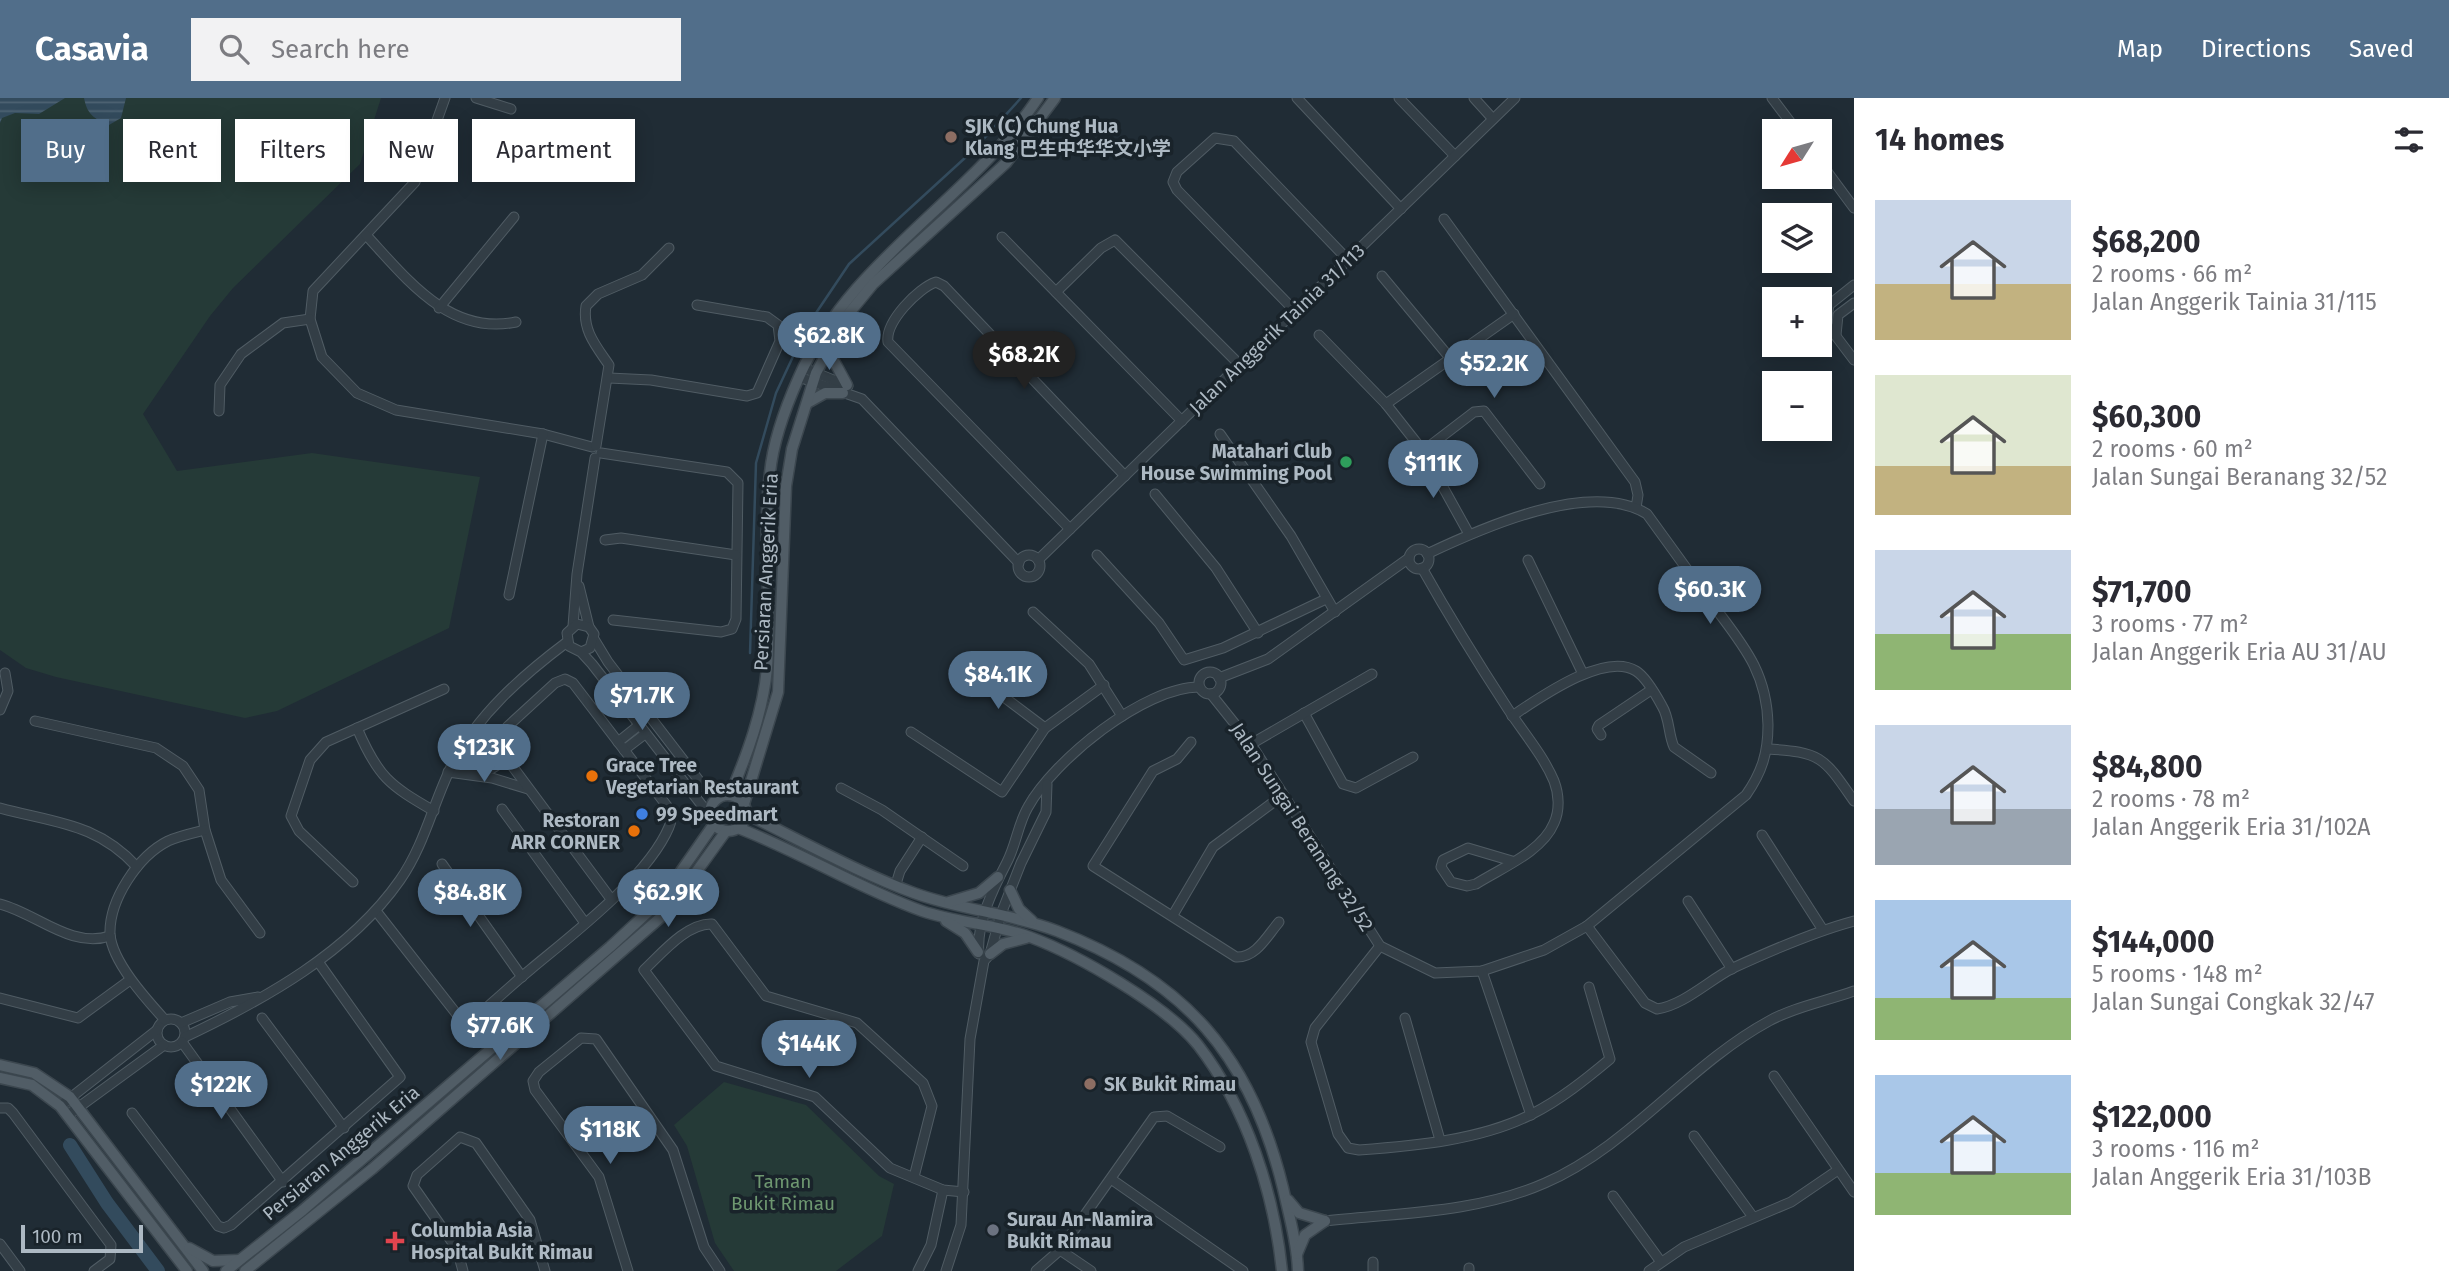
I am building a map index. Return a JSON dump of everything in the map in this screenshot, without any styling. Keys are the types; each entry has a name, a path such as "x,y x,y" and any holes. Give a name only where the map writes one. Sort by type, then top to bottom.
{"main road":[{"name":"Persiaran Anggerik Eria","path":"226,1271 303,1210 661,900 712,821 712,805 725,796 754,729 767,668 770,472 801,373 826,330 866,277 996,153 1038,98"},
{"name":"Persiaran Anggerik Eria","path":"245,1271 309,1222 531,1033 668,911 732,830 745,809 778,692 786,485 795,436 827,348 846,317 879,278 1006,163 1055,98"},
{"path":"809,401 825,393 848,390 827,348"},
{"path":"725,796 745,809 896,884 943,903 1001,914 1077,940 1142,973 1195,1014 1238,1071 1256,1103 1272,1144 1292,1227 1298,1271"},
{"path":"712,821 797,854 866,889 937,916 965,933 984,956 1003,944 1029,937"},
{"path":"943,903 979,893 998,877"},
{"path":"1010,890 1019,909 1036,925"},
{"path":"937,916 997,927 1029,937 1077,958 1124,986 1196,1043 1237,1108 1255,1154 1279,1241 1282,1271"},
{"path":"0,1065 34,1073 70,1097 203,1271"},
{"path":"0,1078 32,1085 60,1105 187,1271"},
{"path":"1283,1191 1299,1213 1325,1220"},
{"path":"1279,1241 1292,1227 1325,1220"},
{"path":"1297,1254 1305,1235 1325,1220"},
{"path":"253,1271 309,1222"},
{"path":"181,1242 207,1260 220,1263 242,1259"},
{"path":"172,1251 179,1271"}],"street":[{"path":"445,98 415,182 313,291 310,319 322,357 357,393 396,410 543,434 596,451 732,473 738,483 736,619 732,629 721,632 613,620"},
{"path":"476,98 511,110"},
{"path":"1297,98 1401,209"},
{"path":"1399,98 1455,156"},
{"path":"1475,98 1493,119"},
{"path":"1503,110 1505,98"},
{"name":"Jalan Anggerik Tainia 31/113","path":"1038,560 1515,98"},
{"path":"1772,98 1788,119"},
{"path":"1295,311 1184,197 1173,182 1177,173 1215,138 1234,141 1348,260"},
{"path":"1832,178 1854,208"},
{"path":"439,308 514,217"},
{"path":"1219,678 1219,689 1211,694 1204,693 1199,687 1200,678 1207,673 1219,678 1268,659 1409,558 1416,550 1427,554 1469,534 1570,504 1582,502 1636,508 1638,495 1635,482 1444,219"},
{"path":"366,235 417,290 439,308 460,317 502,325 516,321"},
{"path":"1002,237 1182,421"},
{"path":"1056,292 1101,248 1115,240 1240,365"},
{"path":"573,626 577,574 609,378 609,365 590,337 585,323 586,306 603,292 642,275 669,248"},
{"path":"1382,276 1450,358"},
{"path":"1070,529 896,353 887,337 891,326 925,287 936,282 944,286 1125,476"},
{"path":"1854,285 1826,311 1826,323 1854,360"},
{"path":"1836,336 1838,315 1854,303"},
{"path":"609,378 651,380 747,396 757,393 780,341 778,325 766,317 697,304"},
{"path":"1386,404 1514,314"},
{"path":"219,411 220,385 242,354 284,323 310,319"},
{"path":"1318,335 1386,404 1423,450 1469,534"},
{"path":"801,373 848,390 862,399 1018,563 1021,573 1030,577 1038,572 1038,560 1026,556 1018,563"},
{"path":"1423,450 1474,412 1484,411 1540,484"},
{"path":"509,595 543,434"},
{"path":"1220,434 1291,536 1335,612"},
{"path":"1155,494 1216,568 1258,633"},
{"name":"Jalan Sungai Beranang 32/52","path":"1211,694 1251,744 1380,946 1435,973 1482,971 1545,950 1587,926 1746,794 1758,777 1768,749 1767,701 1756,666 1647,514 1636,508"},
{"path":"606,540 621,538 736,555"},
{"path":"1422,568 1427,564 1427,554"},
{"path":"1097,555 1159,623 1184,660 1258,633 1326,599"},
{"path":"1409,558 1413,566 1422,568 1554,781 1559,804 1555,822 1545,838 1512,861 1476,884 1467,886 1451,882 1441,867 1443,860 1468,848 1512,861"},
{"path":"1528,560 1583,674"},
{"path":"577,574 589,627 608,662 704,787 725,796"},
{"path":"1033,612 1088,664 1122,716"},
{"path":"589,627 581,624 573,626 567,633 574,648 712,821"},
{"path":"68,1115 164,1045 174,1047 319,963 376,911 418,852 450,768 465,743 498,700 543,662 574,648 590,648 594,639"},
{"path":"1512,716 1566,680 1583,674 1631,668 1639,673 1669,721 1674,747 1711,773"},
{"path":"968,670 1045,728"},
{"path":"0,710 8,691 5,673"},
{"path":"1251,744 1372,674"},
{"path":"376,911 466,1026 585,923 611,899 633,876 670,827 671,817 667,806 573,683 565,679 555,683 507,727 507,759 611,899"},
{"path":"911,732 1002,792 1045,728 1104,685"},
{"path":"946,1271 961,1225 970,1039 984,956 985,911 1028,806 1076,752 1122,716 1163,694 1199,687"},
{"path":"353,882 299,831 291,816 310,760 326,742 444,689"},
{"path":"1601,735 1597,729 1599,724 1651,690"},
{"path":"1304,713 1343,784 1356,788 1413,757"},
{"path":"35,721 156,748 183,766 199,790 205,830 220,880 260,933"},
{"path":"621,746 638,726"},
{"path":"357,728 372,763 393,787 434,811"},
{"path":"621,746 645,734"},
{"path":"1191,742 1177,759 1153,771 1093,866 1236,957 1244,958 1255,951 1279,922"},
{"path":"465,743 471,768"},
{"path":"1768,749 1806,751 1816,757 1830,766 1854,801"},
{"path":"450,768 491,769 507,759"},
{"path":"450,768 528,789"},
{"path":"984,956 1010,890 1046,812 1047,784"},
{"path":"841,788 882,810 963,866"},
{"path":"1173,915 1213,847 1283,795"},
{"path":"0,808 95,833 120,849 137,867"},
{"path":"502,809 585,923"},
{"path":"1020,827 1036,833"},
{"path":"205,830 167,842 137,867 116,902 110,936 130,981 165,1020 181,1023 243,998 258,997"},
{"path":"1762,835 1823,930"},
{"path":"896,884 900,871 922,837"},
{"path":"442,864 522,976"},
{"path":"1688,901 1732,969"},
{"path":"0,904 15,908 68,934 100,939 110,936"},
{"path":"1587,926 1650,1007 1670,1005 1732,969 1823,930 1854,921"},
{"path":"914,1177 932,1107 928,1095 923,1083 857,1023 766,996 712,924 702,923 691,929 644,970 647,978 716,1066 815,1097 890,1168 943,1190 964,1192"},
{"path":"1380,946 1315,1028 1313,1052 1338,1134 1348,1148 1370,1149 1484,1131 1531,1115 1586,1080 1610,1059 1589,987"},
{"path":"132,1113 218,1226 224,1228 231,1225 400,1077 319,963"},
{"path":"1482,971 1531,1115"},
{"path":"0,998 78,1018 130,981"},
{"path":"1325,1220 1486,1203 1544,1184 1589,1160 1735,1043 1770,1020 1854,991"},
{"path":"262,1018 344,1128"},
{"path":"1405,1018 1440,1140"},
{"path":"60,1105 157,1030 165,1020"},
{"path":"181,1023 183,1040 283,1182"},
{"path":"157,1030 164,1045"},
{"path":"628,1271 600,1177 535,1090 533,1081 539,1072 581,1038 596,1039 673,1150 704,1247 720,1271"},
{"path":"1774,1076 1854,1192"},
{"path":"0,1108 8,1108 13,1113 111,1245 110,1259 94,1271"},
{"path":"1036,1271 1060,1250 1150,1121 1160,1115 1167,1116 1220,1147"},
{"path":"1694,1136 1753,1217"},
{"path":"463,1271 457,1250 415,1192 417,1175 455,1139 469,1138 476,1143 530,1220 545,1271"},
{"path":"1649,1271 1684,1247 1791,1202 1838,1170"},
{"path":"1111,1179 1243,1271"},
{"path":"918,1271 931,1245 943,1190"},
{"path":"1613,1196 1661,1262"},
{"path":"0,1244 20,1271"},
{"path":"1060,1250 1091,1271"}],"green space":[{"path":"0,98 381,98 374,119 364,119 364,151 360,164 350,174 350,119 235,119 235,182 342,182 233,288 210,316 143,414 177,471 312,453 480,477 449,628 277,711 245,718 56,677 26,668 0,650"},
{"name":"Taman Bukit Rimau","path":"724,1082 806,1105 879,1176 894,1184 882,1236 836,1271 734,1271 715,1243 687,1146 674,1125"}],"water":[{"path":"0,98 65,98 39,114 15,113 2,118 0,123"},
{"path":"84,98 126,98 121,118 109,125 109,119 98,119 85,104"}],"waterway":[{"path":"979,144 1021,98"},
{"path":"814,316 849,264 966,157"},
{"path":"750,653 756,463 776,393 804,333"},
{"path":"70,1145 107,1203 158,1271"}],"place":[{"name":"SJK (C) Chung Hua Klang 巴生中华华文小学","path":"951,137"},
{"name":"Matahari Club House Swimming Pool","path":"1346,462"},
{"name":"Grace Tree Vegetarian Restaurant","path":"592,776"},
{"name":"99 Speedmart","path":"642,814"},
{"name":"Restoran ARR CORNER","path":"634,831"},
{"name":"SK Bukit Rimau","path":"1090,1084"},
{"name":"Surau An-Namira Bukit Rimau","path":"993,1230"},
{"name":"Columbia Asia Hospital Bukit Rimau","path":"395,1241"}]}
